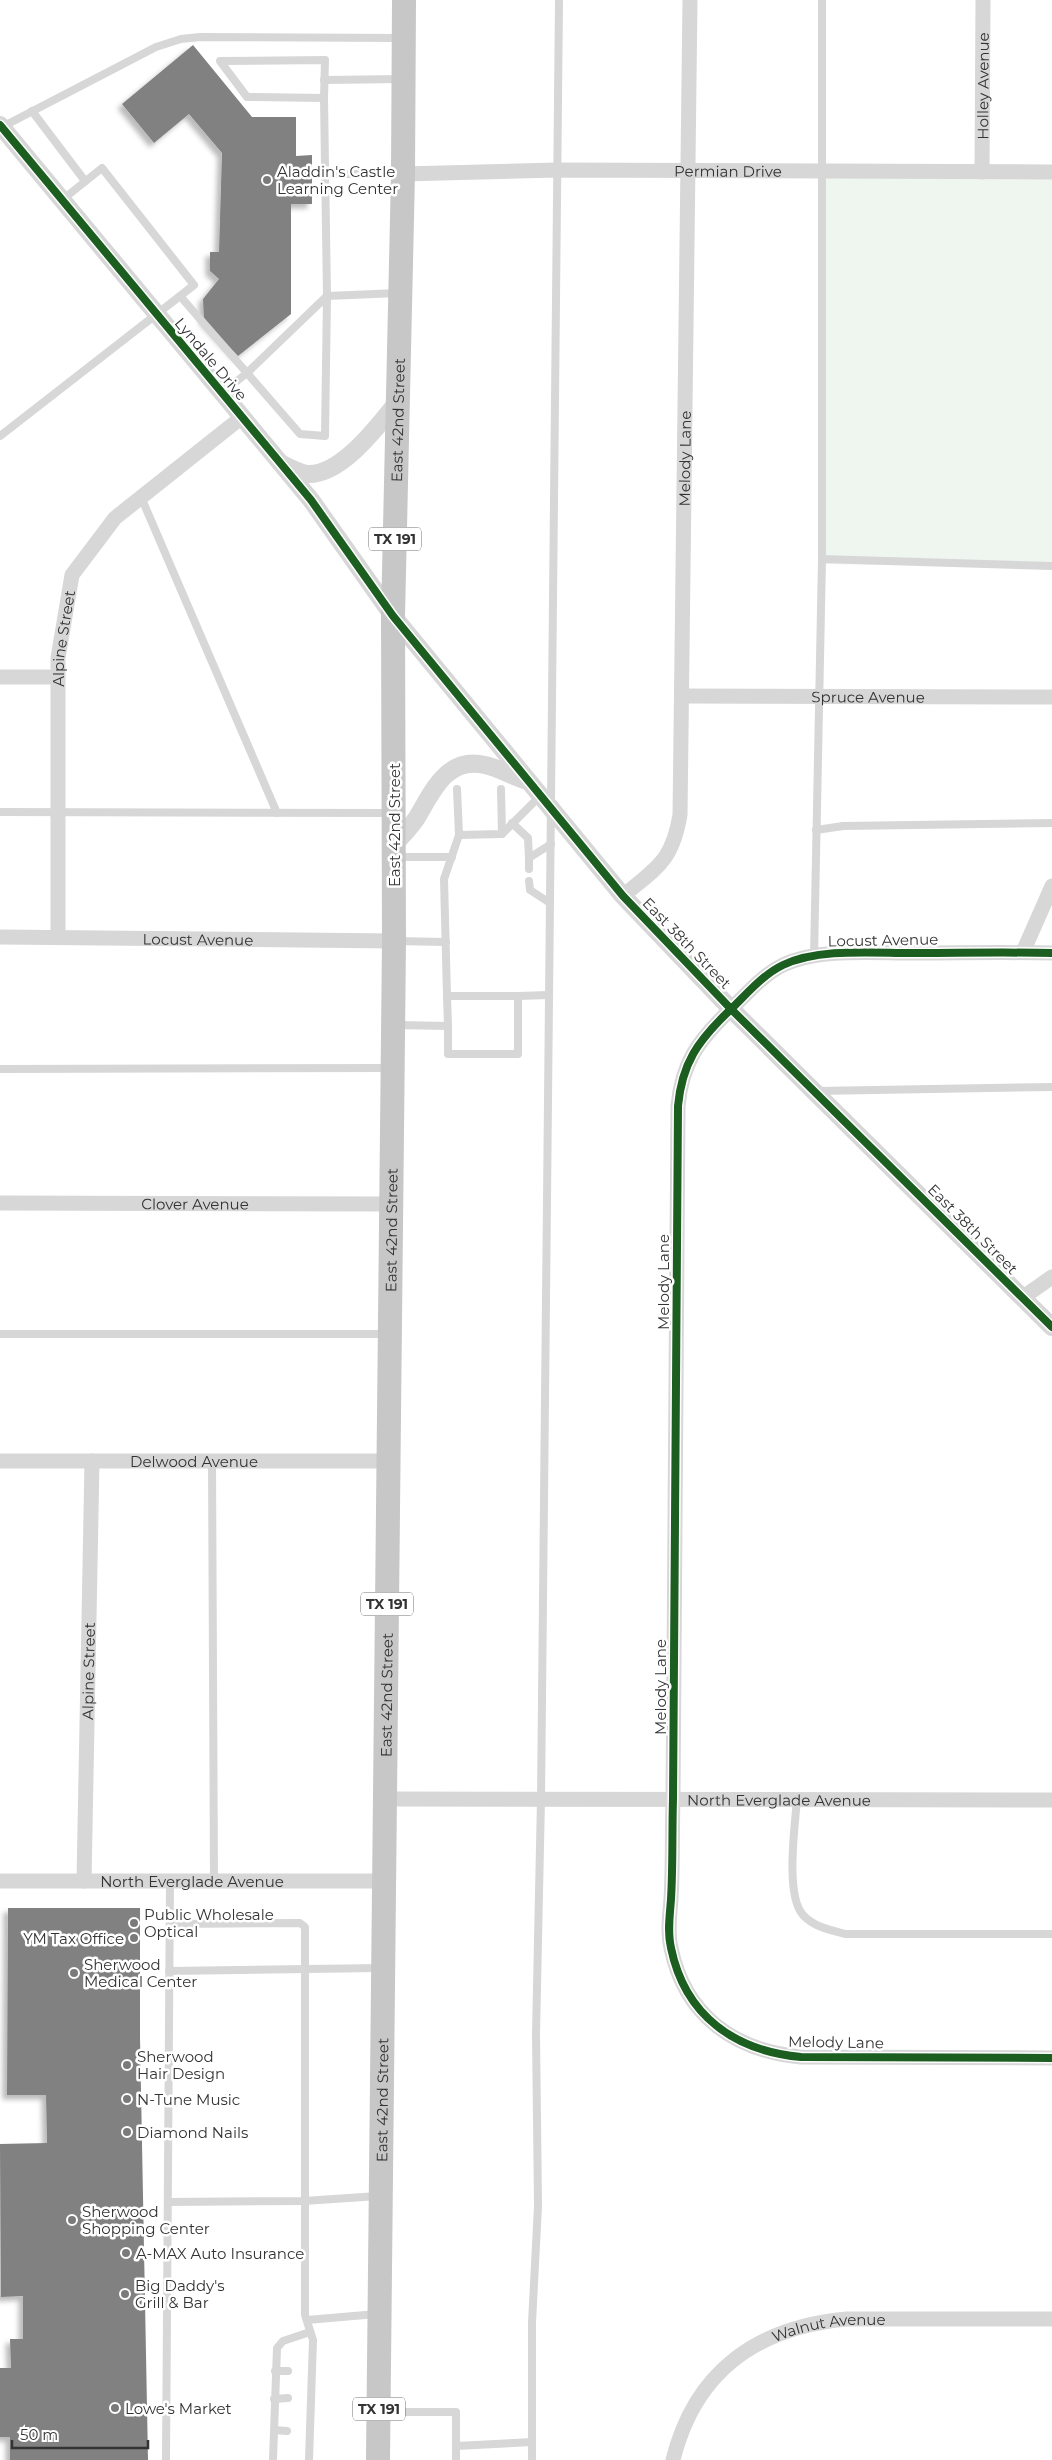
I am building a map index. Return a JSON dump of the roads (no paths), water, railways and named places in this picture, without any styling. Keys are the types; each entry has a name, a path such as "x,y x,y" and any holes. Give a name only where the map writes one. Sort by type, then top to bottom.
{"highway":[{"name":"East 42nd Street","path":"378,2460 394,942 393,616 403,174 404,0"}],"street":[{"name":"Melody Lane","path":"623,896 659,866 669,854 676,839 680,815 683,696 690,0"},
{"name":"Holley Avenue","path":"982,172 983,0"},
{"name":"Lyndale Drive","path":"1,126 311,500 393,616"},
{"name":"Permian Drive","path":"403,174 557,170 1052,172"},
{"path":"279,463 307,474 330,468 352,453 398,401"},
{"name":"Alpine Street","path":"58,937 58,658 72,575 115,518 242,417"},
{"name":"East 38th Street","path":"393,616 623,896 731,1009 1052,1327"},
{"path":"0,678 58,677"},
{"name":"Spruce Avenue","path":"683,696 1052,697"},
{"path":"393,852 415,820 436,783 448,772 461,766 484,764 529,782"},
{"path":"1023,952 1052,886"},
{"name":"Locust Avenue","path":"0,937 394,942"},
{"name":"Locust Avenue","path":"731,1009 761,980 781,966 796,960 869,953 1052,953"},
{"name":"Melody Lane","path":"731,1009 716,1024 688,1060 680,1082 678,1106 673,1799 671,1898 668,1924 670,1947 676,1969 686,1990 705,2015 735,2039 756,2049 778,2055 801,2057 1052,2058"},
{"name":"Clover Avenue","path":"0,1203 391,1204"},
{"path":"1022,1298 1052,1277"},
{"name":"Delwood Avenue","path":"0,1461 388,1461"},
{"name":"Alpine Street","path":"84,1881 92,1461"},
{"name":"North Everglade Avenue","path":"385,1798 1052,1800"},
{"name":"North Everglade Avenue","path":"0,1881 384,1881"},
{"name":"Walnut Avenue","path":"673,2460 679,2437 692,2409 710,2383 732,2361 758,2343 786,2330 816,2322 847,2319 1052,2319"}],"lane":[{"path":"532,2460 532,2323 538,2206 536,2034 541,1799 551,844 546,802 559,0"},
{"path":"814,957 822,559 822,0"},
{"path":"1,126 156,47 181,39 200,36 404,38"},
{"path":"180,296 300,434 326,436 328,296 325,60 220,61 247,97 324,98"},
{"path":"324,80 404,79"},
{"path":"32,111 85,181"},
{"path":"0,436 158,316 194,285 102,168 62,200"},
{"path":"326,174 403,174"},
{"path":"222,394 247,373 328,296 400,293"},
{"path":"141,497 276,813"},
{"path":"822,559 1052,566"},
{"path":"457,789 459,835 444,879 448,1054 518,1054 518,996"},
{"path":"501,789 502,834"},
{"path":"459,835 502,834 512,824 546,802"},
{"path":"0,812 394,813"},
{"path":"816,830 843,826 1052,823"},
{"path":"512,824 528,838 529,869"},
{"path":"529,858 551,844"},
{"path":"393,852 452,857"},
{"path":"529,881 530,890 550,903"},
{"path":"394,942 446,942"},
{"path":"447,996 549,995"},
{"path":"393,1024 448,1026"},
{"path":"0,1069 392,1068"},
{"path":"814,1091 1052,1087"},
{"path":"0,1334 390,1334"},
{"path":"212,1461 214,1881"},
{"path":"797,1799 793,1876 795,1903 802,1914 814,1924 845,1934 1052,1934"},
{"path":"166,2460 170,1881"},
{"path":"170,1924 300,1922 305,1927 304,2201 307,2320 314,2340 311,2399 306,2432 309,2460"},
{"path":"169,1971 383,1968"},
{"path":"168,2202 304,2201 381,2196"},
{"path":"307,2320 380,2314"},
{"path":"273,2460 277,2348 283,2341 310,2332"},
{"path":"303,2370 312,2370"},
{"path":"275,2371 288,2371"},
{"path":"274,2399 288,2398"},
{"path":"302,2399 311,2399"},
{"path":"379,2412 456,2412 456,2460"},
{"path":"274,2430 287,2431"},
{"path":"456,2446 532,2442"}],"place":[{"name":"Aladdin's Castle Learning Center","path":"267,180"},
{"name":"Public Wholesale Optical","path":"134,1923"},
{"name":"YM Tax Office","path":"134,1938"},
{"name":"Sherwood Medical Center","path":"74,1973"},
{"name":"Sherwood Hair Design","path":"127,2065"},
{"name":"N-Tune Music","path":"127,2099"},
{"name":"Diamond Nails","path":"127,2132"},
{"name":"Sherwood Shopping Center","path":"72,2220"},
{"name":"A-MAX Auto Insurance","path":"126,2253"},
{"name":"Big Daddy's Grill & Bar","path":"125,2294"},
{"name":"Lowe's Market","path":"115,2408"}]}
